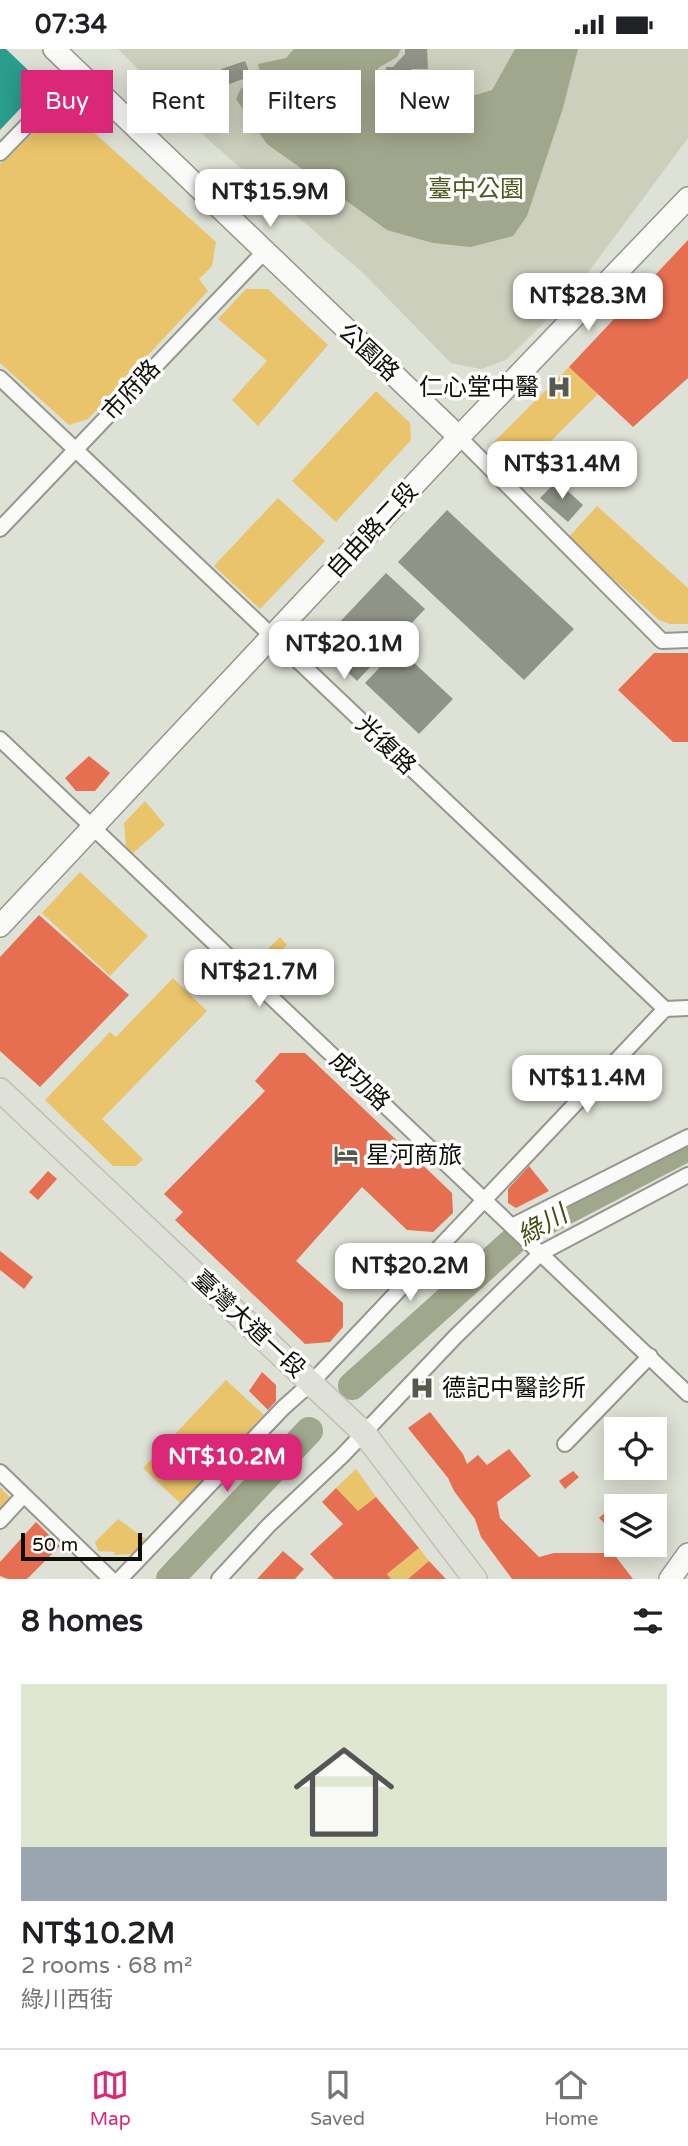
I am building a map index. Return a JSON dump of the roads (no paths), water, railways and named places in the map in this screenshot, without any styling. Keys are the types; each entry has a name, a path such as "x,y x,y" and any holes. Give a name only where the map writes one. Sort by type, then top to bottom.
{"main road":[{"name":"臺灣大道一段","path":"0,1090 359,1429 475,1579"}],"street":[{"name":"公園路","path":"54,49 77,70"},
{"name":"公園路","path":"113,105 459,437 662,641 688,640"},
{"path":"0,153 21,131"},
{"name":"自由路二段","path":"0,926 459,437 688,198"},
{"name":"市府路","path":"0,529 264,252"},
{"name":"光復路","path":"0,378 664,1009"},
{"name":"成功路","path":"0,739 688,1394"},
{"path":"120,1579 283,1408 315,1386 485,1199 664,1009 688,1008"},
{"path":"512,1226 688,1136"},
{"path":"219,1579 359,1429 541,1253 688,1175"},
{"path":"565,1444 650,1356"},
{"path":"0,1472 111,1579"},
{"path":"0,1521 23,1496"},
{"path":"670,1579 688,1554"}],"waterway":[{"name":"綠川","path":"352,1386 521,1234 688,1147"},
{"name":"綠川","path":"170,1579 309,1431"}],"place":[{"name":"仁心堂中醫","path":"559,387"},
{"name":"星河商旅","path":"346,1155"},
{"name":"德記中醫診所","path":"422,1388"}],"park label":[{"name":"臺中公園","path":"476,189"}]}
